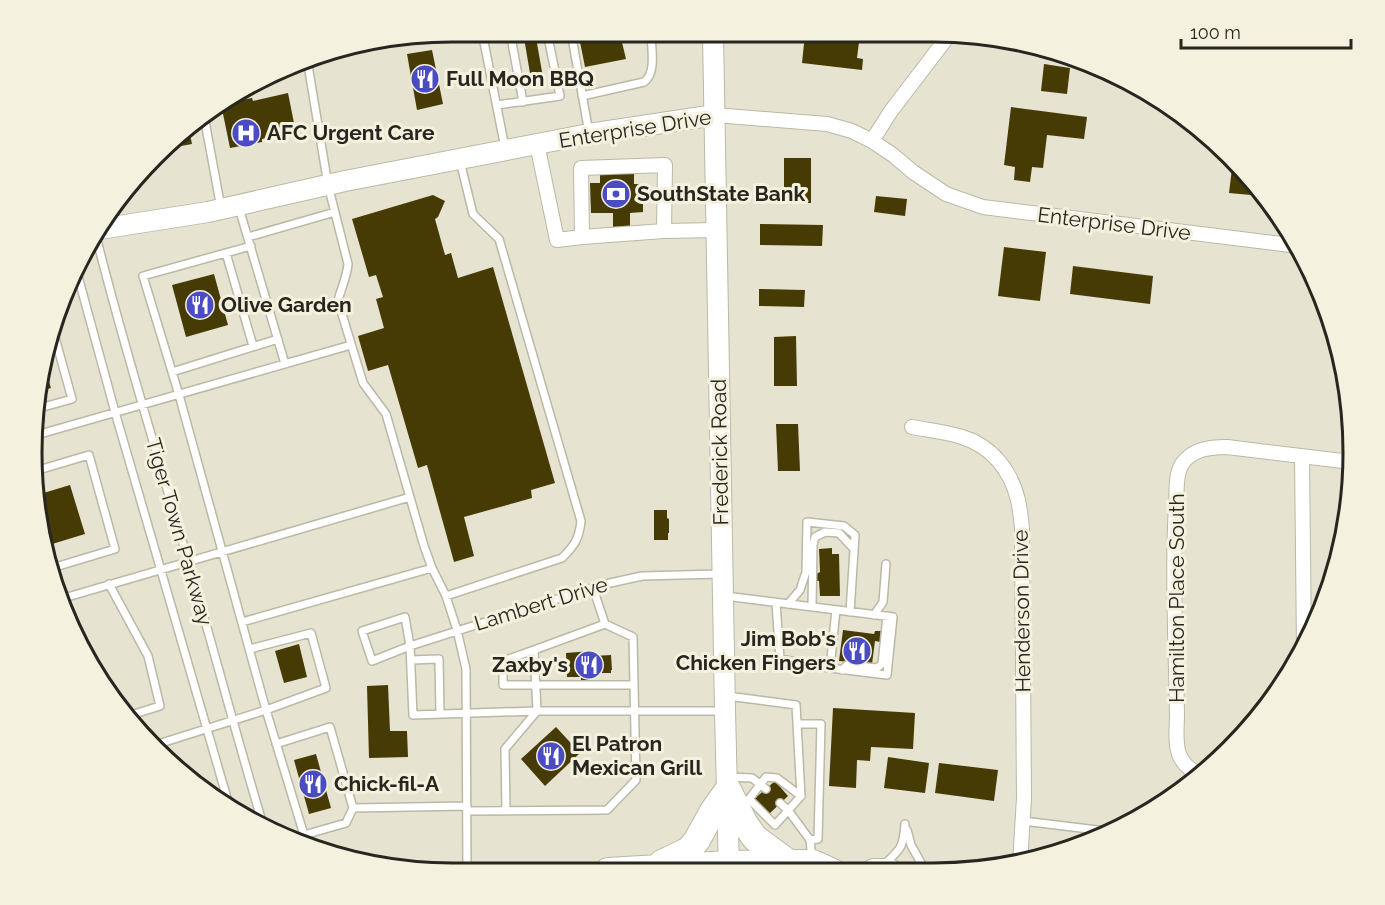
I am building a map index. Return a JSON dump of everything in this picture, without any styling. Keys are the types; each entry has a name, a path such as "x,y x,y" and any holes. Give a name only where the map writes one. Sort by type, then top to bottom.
{"highway":[{"path":"728,783 745,824 755,838 811,860"},
{"path":"661,863 689,850 697,840 728,783"},
{"path":"780,863 811,860"}],"main road":[{"name":"Frederick Road","path":"713,42 729,863"},
{"name":"Enterprise Drive","path":"109,227 230,207 328,185 589,134 715,115"}],"street":[{"path":"872,141 891,111 943,42"},
{"name":"Enterprise Drive","path":"715,115 827,124 852,131 893,155 913,172 946,194 982,207 1287,245"},
{"path":"537,144 557,240 664,231 717,230"},
{"path":"582,237 581,168 665,165 664,231"},
{"name":"Henderson Drive","path":"912,427 962,436 984,447 1010,476 1018,501 1022,528 1023,821 1021,853"},
{"name":"Hamilton Place South","path":"1191,771 1186,768 1179,757 1176,743 1175,528 1178,478 1181,466 1189,456 1213,447 1343,461"},
{"path":"1302,457 1304,628"}],"lane":[{"path":"484,42 505,150"},
{"path":"512,42 523,102"},
{"path":"497,105 560,96 549,42"},
{"path":"573,42 589,134"},
{"path":"582,96 649,78 652,71 651,42"},
{"path":"309,68 328,185 348,264 347,277 341,287 338,301 363,383 386,414 424,546 446,596 457,630 410,646 372,661 362,631 405,617 410,646 413,715 635,710 725,703 796,705 801,796 774,825 748,799 763,786 766,777 777,778 801,796"},
{"path":"206,124 230,207 251,246 285,364"},
{"path":"446,596 562,558 573,547 579,534 581,521 499,239 473,214 460,159"},
{"path":"248,237 335,212"},
{"name":"Tiger Town Parkway","path":"98,245 112,302 260,815"},
{"path":"251,246 143,276 179,394 266,710 276,744 304,835 346,823 353,808 330,727 276,744"},
{"path":"226,254 253,346"},
{"name":"Tiger Town Parkway","path":"79,281 226,795"},
{"path":"172,372 278,339"},
{"path":"45,406 72,399 57,344"},
{"path":"43,433 351,345"},
{"path":"43,469 89,455 115,549 58,566"},
{"path":"68,596 410,497"},
{"path":"788,604 800,590 806,572 807,522 844,526 855,535 850,612"},
{"path":"812,607 815,537 825,532 839,533 854,549"},
{"path":"874,615 883,602 886,564"},
{"path":"242,622 432,568"},
{"name":"Lambert Drive","path":"467,863 466,669 457,630 593,588 642,576 722,574"},
{"path":"110,584 147,656 160,706 136,713"},
{"path":"593,588 605,624"},
{"path":"723,596 890,617"},
{"path":"776,603 780,659 842,670 887,675 890,617"},
{"path":"830,668 836,610"},
{"path":"842,670 848,665 877,668 882,664 890,617"},
{"path":"353,808 607,810 636,780 633,637 605,624 503,662 503,685 634,685"},
{"path":"162,743 232,722 326,688 311,633 250,649"},
{"path":"506,811 505,749 537,711 534,650"},
{"path":"411,660 439,659 440,714"},
{"path":"797,723 821,724 818,839 811,860"},
{"path":"728,783 752,778 763,786"},
{"path":"780,803 788,810 811,860"},
{"path":"1023,821 1095,830"},
{"path":"885,863 901,848 906,824 911,845 921,863"}],"building":[{"path":"525,42 537,42 544,83 532,85"},
{"path":"580,42 622,42 626,59 585,67"},
{"path":"804,42 859,42 857,58 863,59 862,70 802,63"},
{"name":"Full Moon BBQ","path":"432,50 443,104 417,110 407,54"},
{"path":"1044,64 1070,68 1067,94 1041,91"},
{"path":"288,93 296,133 230,148 223,112 242,100 252,98 253,101"},
{"path":"1011,107 1087,117 1084,139 1047,135 1043,168 1032,167 1030,182 1014,180 1015,167 1004,165"},
{"path":"191,137 192,144 179,146"},
{"path":"784,158 811,158 811,203 784,203"},
{"name":"SouthState Bank","path":"634,171 634,184 641,184 643,212 630,213 630,226 613,227 613,213 591,213 590,183 600,183 600,172"},
{"path":"1232,172 1251,194 1251,195 1229,193"},
{"path":"433,195 445,201 435,219 445,255 451,253 458,278 493,267 555,483 531,490 532,498 464,517 474,556 454,562 427,465 418,468 388,365 368,371 358,336 384,328 376,299 383,297 376,275 369,277 352,219"},
{"path":"876,196 907,199 905,216 874,212"},
{"path":"760,224 823,225 822,246 760,245"},
{"path":"1004,247 1046,252 1040,301 998,296"},
{"path":"1073,266 1153,276 1150,304 1070,294"},
{"name":"Olive Garden","path":"214,274 228,325 186,337 172,285"},
{"path":"759,289 805,290 804,307 759,306"},
{"path":"796,336 797,386 774,386 774,337"},
{"path":"776,424 798,424 800,471 778,471"},
{"path":"70,485 85,534 53,544 45,493"},
{"path":"654,510 667,510 668,540 654,540"},
{"path":"832,548 832,554 839,554 840,596 820,596 819,581 816,581 816,574 820,572 819,549"},
{"name":"Jim Bob's Chicken Fingers","path":"843,630 874,634 875,631 881,631 880,642 875,641 872,664 839,661"},
{"path":"299,644 307,677 284,683 275,651"},
{"name":"Zaxby's","path":"591,651 594,656 611,655 611,673 595,673 595,677 590,677 590,680 581,680 581,677 567,677 566,653"},
{"path":"388,685 390,731 407,731 408,757 369,758 367,686"},
{"path":"833,708 915,713 913,749 871,747 870,761 857,760 856,788 829,786"},
{"name":"El Patron Mexican Grill","path":"556,727 580,753 545,786 521,759"},
{"name":"Chick-fil-A","path":"316,754 331,808 309,814 294,760"},
{"path":"888,757 929,763 925,793 884,788"},
{"path":"939,763 998,770 994,801 935,793"},
{"path":"775,781 788,796 768,815 754,799"}],"place":[{"name":"Full Moon BBQ","path":"425,79"},
{"name":"AFC Urgent Care","path":"246,133"},
{"name":"SouthState Bank","path":"616,194"},
{"name":"Olive Garden","path":"200,305"},
{"name":"Jim Bob's Chicken Fingers","path":"857,651"},
{"name":"Zaxby's","path":"589,665"},
{"name":"El Patron Mexican Grill","path":"551,756"},
{"name":"Chick-fil-A","path":"313,784"}]}
